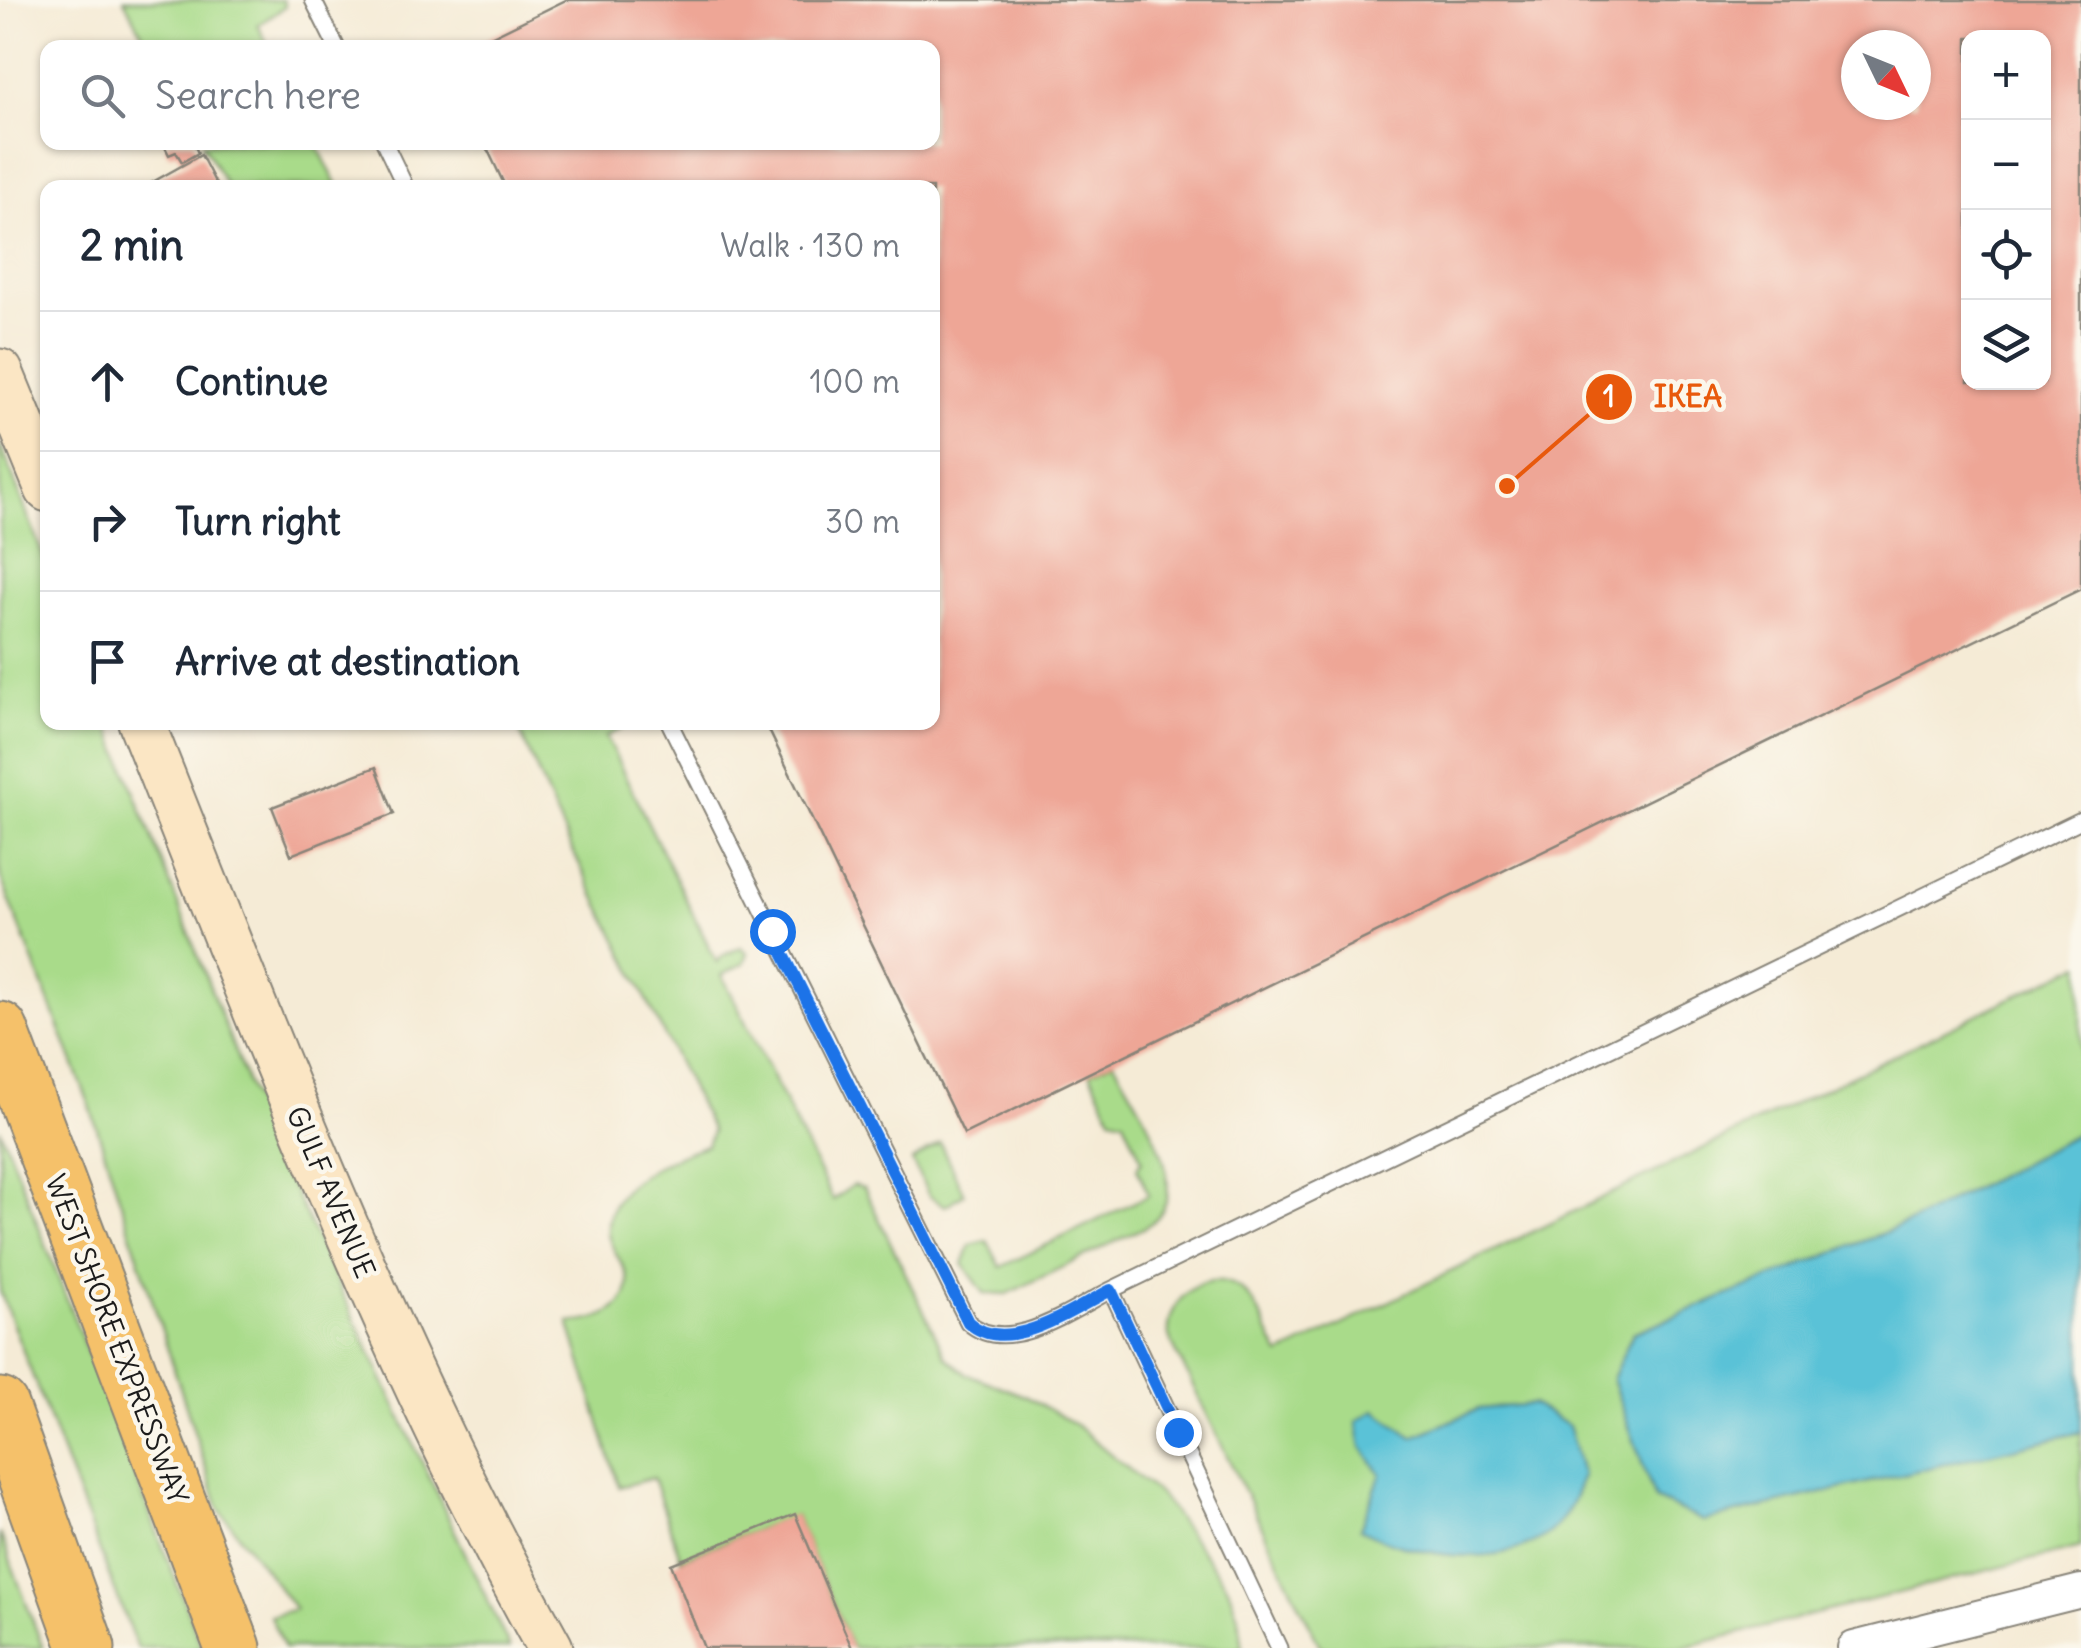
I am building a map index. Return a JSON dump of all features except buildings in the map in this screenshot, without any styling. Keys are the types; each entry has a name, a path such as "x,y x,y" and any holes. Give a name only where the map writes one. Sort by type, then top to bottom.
{"highway":[{"name":"WEST SHORE EXPRESSWAY","path":"0,1030 233,1648"},
{"path":"0,1406 88,1648"}],"street":[{"path":"0,372 40,470"},
{"name":"GULF AVENUE","path":"143,730 374,1294 486,1534 550,1648"},
{"path":"1854,1648 2081,1591"}],"lane":[{"path":"314,0 333,40"},
{"path":"388,150 402,180"},
{"path":"673,730 968,1322 984,1334 1004,1336 1026,1330 1111,1290 2081,820"},
{"path":"1111,1290 1279,1648"}],"green space":[{"path":"124,0 283,0 285,7 258,25 266,40 146,40"},
{"path":"206,150 320,150 334,180 223,180"},
{"path":"0,443 40,548 40,730 111,730 266,1132 510,1648 284,1648 270,1616 295,1609 219,1509 90,1106 0,876"},
{"path":"519,730 618,730 606,737 717,963 722,956 741,947 748,953 744,963 722,975 833,1200 853,1185 864,1188 946,1357 967,1374 1025,1396 1076,1425 1161,1496 1228,1587 1239,1619 1243,1648 852,1648 795,1515 681,1559 653,1478 619,1487 569,1322 600,1317 625,1297 627,1276 608,1233 617,1200 628,1186 659,1165 707,1145 712,1131 567,839"},
{"path":"2081,964 2081,1132 1911,1222 1633,1333 1612,1379 1655,1498 2081,1432 2081,1547 1681,1648 1321,1648 1169,1337 1170,1322 1183,1297 1193,1288 1206,1282 1233,1284 1256,1308 1280,1355","holes":["1479,1409 1360,1530 1380,1480 1401,1451 1431,1430"]},
{"path":"1114,1061 1159,1147 1168,1193 1161,1212 1145,1227 1007,1294 984,1293 963,1264 970,1245 987,1241 1001,1267 1149,1195 1137,1168 1142,1160 1124,1120 1111,1117 1090,1072"},
{"path":"0,1129 202,1648 137,1648 0,1291"},
{"path":"940,1143 964,1194 945,1206 929,1196 912,1161"},
{"path":"0,1533 43,1648 0,1648"}],"water":[{"path":"2081,1132 2081,1432 1703,1521 1655,1499 1612,1379 1633,1333 1911,1222"},
{"path":"1533,1404 1568,1426 1583,1476 1566,1514 1544,1536 1521,1548 1465,1556 1408,1547 1360,1529 1381,1474 1362,1447 1357,1421 1375,1410 1413,1437 1479,1409"}],"place":[{"name":"IKEA","path":"1507,486"}],"route":[{"path":"772,931 955,1304 968,1322 984,1334 1004,1336 1026,1330 1111,1290 1178,1432"}]}
